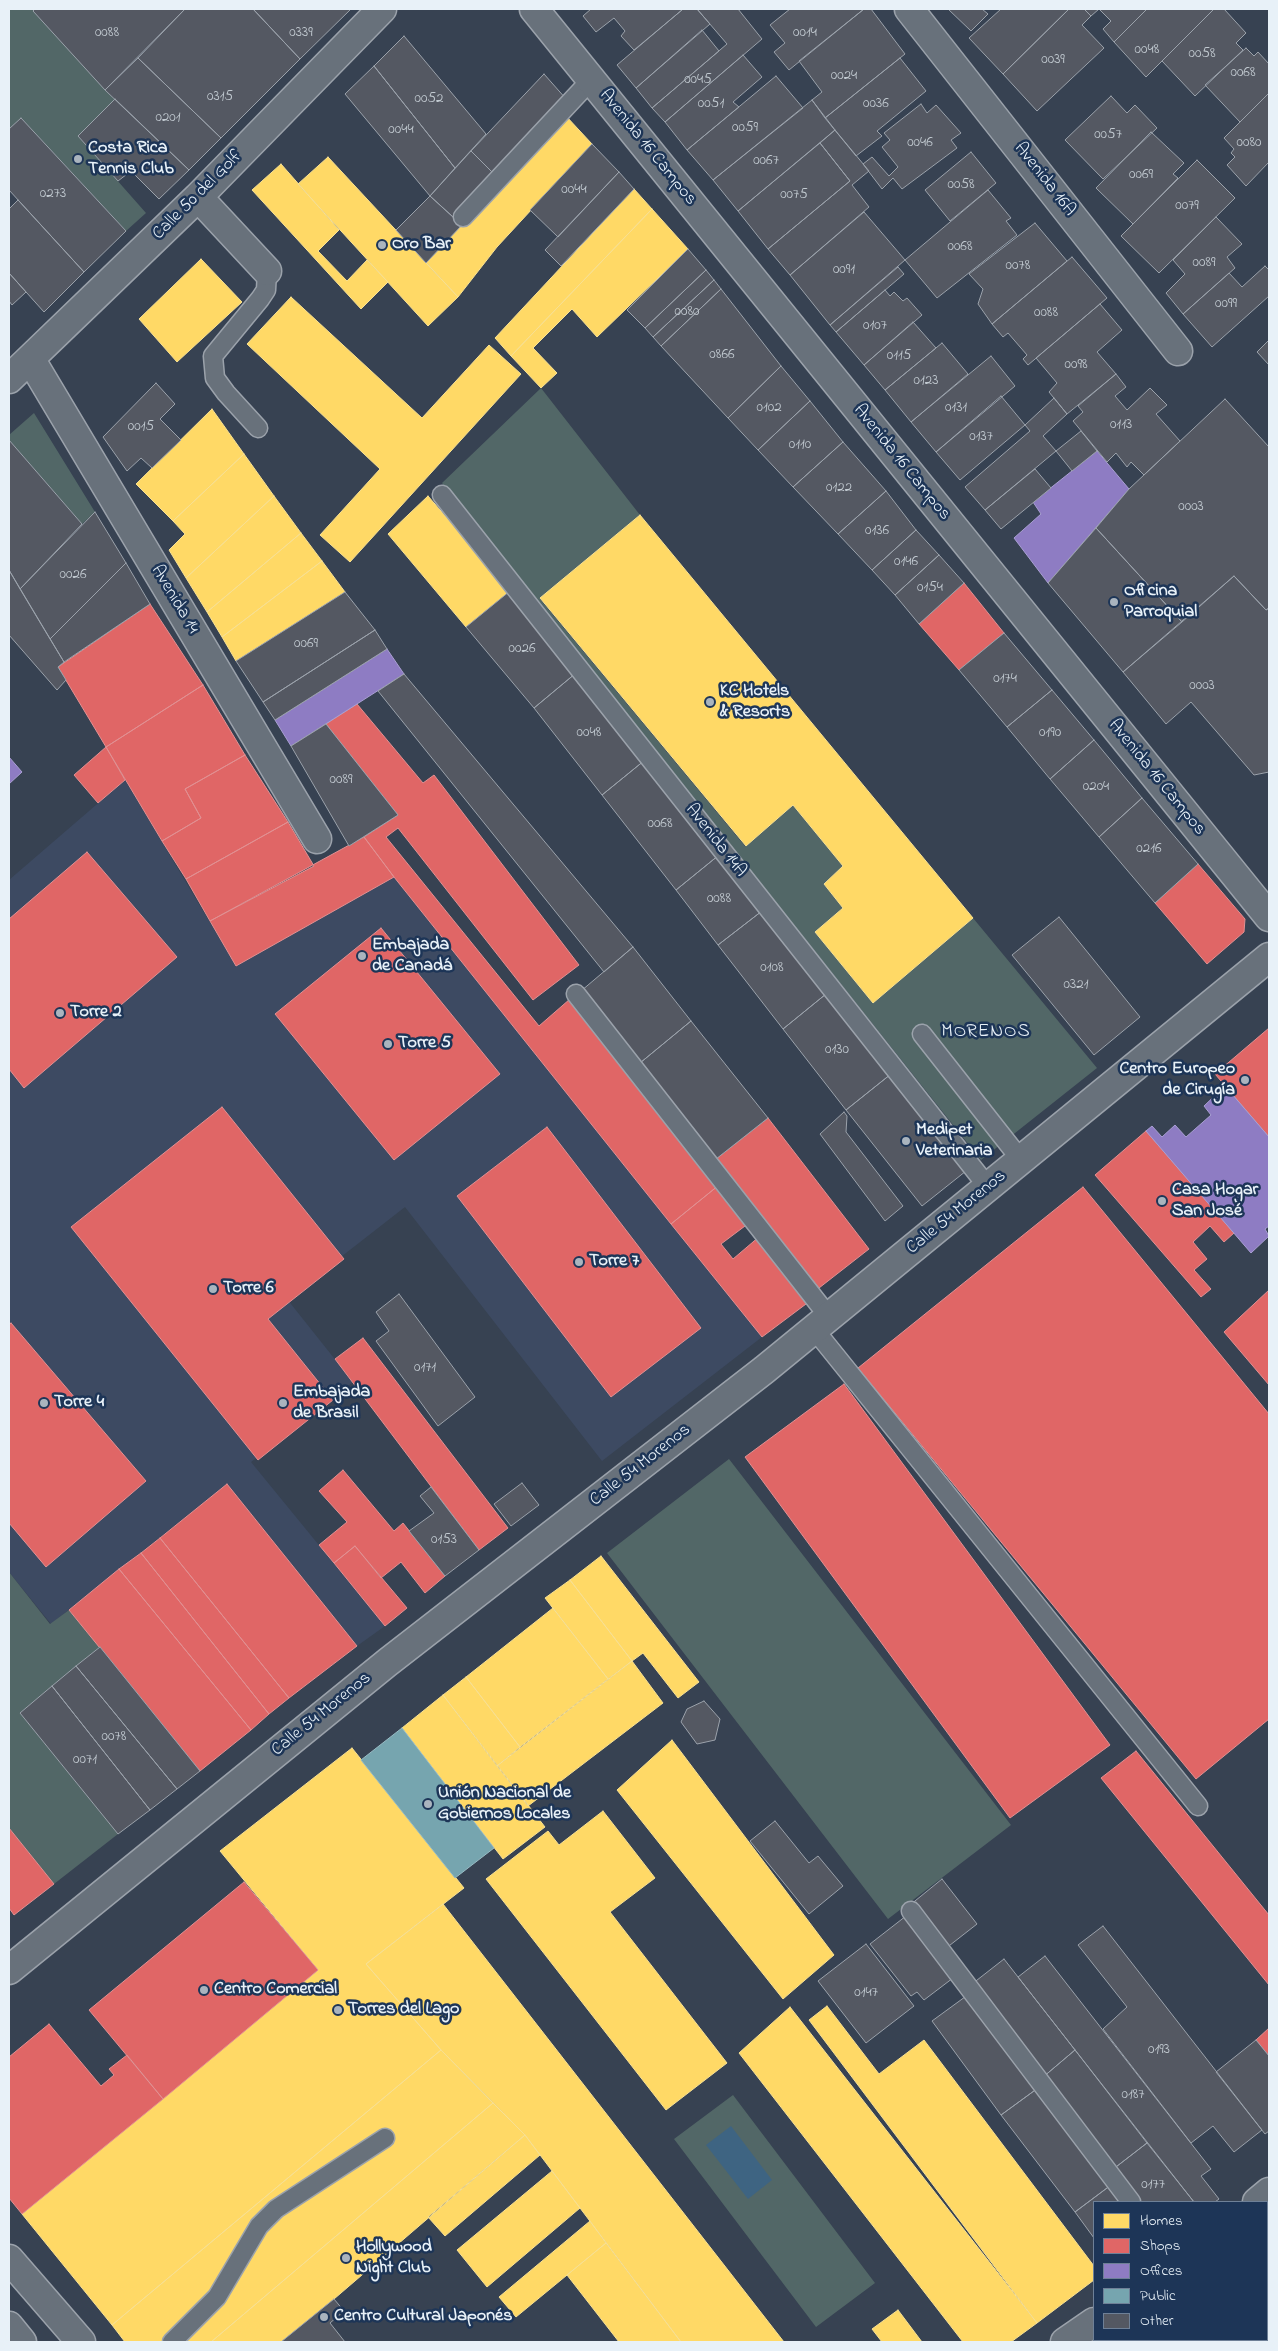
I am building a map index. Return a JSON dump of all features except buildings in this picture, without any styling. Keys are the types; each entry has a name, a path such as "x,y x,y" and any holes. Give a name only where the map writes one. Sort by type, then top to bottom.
{"street":[{"name":"Calle 50 del Golf","path":"9,379 31,360 198,197 382,9"},
{"name":"Avenida 16 Campos","path":"534,9 1269,918"},
{"name":"Avenida 16A","path":"909,9 1178,351"},
{"path":"198,197 267,271"},
{"name":"Avenida 14","path":"31,360 317,839"},
{"name":"Calle 54 Morenos","path":"9,1970 388,1662 822,1323 1269,957"},
{"path":"1258,2201 1269,2192"},
{"path":"9,2259 81,2342"},
{"path":"1065,2342 1093,2323"},
{"path":"9,2326 22,2342"}],"lane":[{"path":"463,217 591,80"},
{"path":"258,428 215,378 213,356 266,290 267,271"},
{"name":"Avenida 14A","path":"442,495 988,1187"},
{"path":"576,994 822,1323 1198,1806"},
{"path":"922,1034 1021,1160"},
{"path":"911,1911 1130,2201"},
{"path":"172,2342 217,2297 259,2226 276,2209 385,2138"}],"shaded area":[{"path":"125,780 236,966 394,877 762,1337 602,1461 405,1207 287,1299 353,1382 251,1462 385,1626 357,1646 227,1484 51,1624 9,1572 9,880"},
{"path":"731,2126 772,2180 748,2199 706,2145"}],"green space":[{"path":"9,9 35,9 33,11 115,99 78,136 146,213 126,231 22,119 9,129"},
{"path":"541,388 640,515 540,599 745,846 793,805 843,866 824,884 843,908 815,932 873,1003 973,918 1097,1068 981,1160 442,483"},
{"path":"34,413 95,512 82,524 9,440 9,435"},
{"path":"729,1459 1011,1825 888,1919 607,1553"},
{"path":"9,1572 50,1624 69,1610 100,1647 20,1713 118,1834 54,1884 9,1828"},
{"path":"733,2095 875,2283 816,2327 674,2139"}],"place":[{"name":"Costa Rica Tennis Club","path":"78,159"},
{"name":"Oro Bar","path":"382,245"},
{"name":"Oficina Parroquial","path":"1114,602"},
{"name":"KC Hotels & Resorts","path":"710,702"},
{"name":"Embajada de Canadá","path":"362,956"},
{"name":"Torre 2","path":"60,1013"},
{"name":"Torre 5","path":"388,1044"},
{"name":"Centro Europeo de Cirugía","path":"1245,1080"},
{"name":"Medipet Veterinaria","path":"906,1141"},
{"name":"Casa Hogar San José","path":"1162,1201"},
{"name":"Torre 7","path":"579,1262"},
{"name":"Torre 6","path":"213,1289"},
{"name":"Torre 4","path":"44,1403"},
{"name":"Embajada de Brasil","path":"283,1403"},
{"name":"Unión Nacional de Gobiernos Locales","path":"428,1804"},
{"name":"Centro Comercial","path":"204,1990"},
{"name":"Torres del Lago","path":"338,2010"},
{"name":"Hollywood Night Club","path":"346,2258"},
{"name":"Centro Cultural Japonés","path":"324,2317"}],"district":[{"name":"MORENOS","path":"986,1033"}]}
